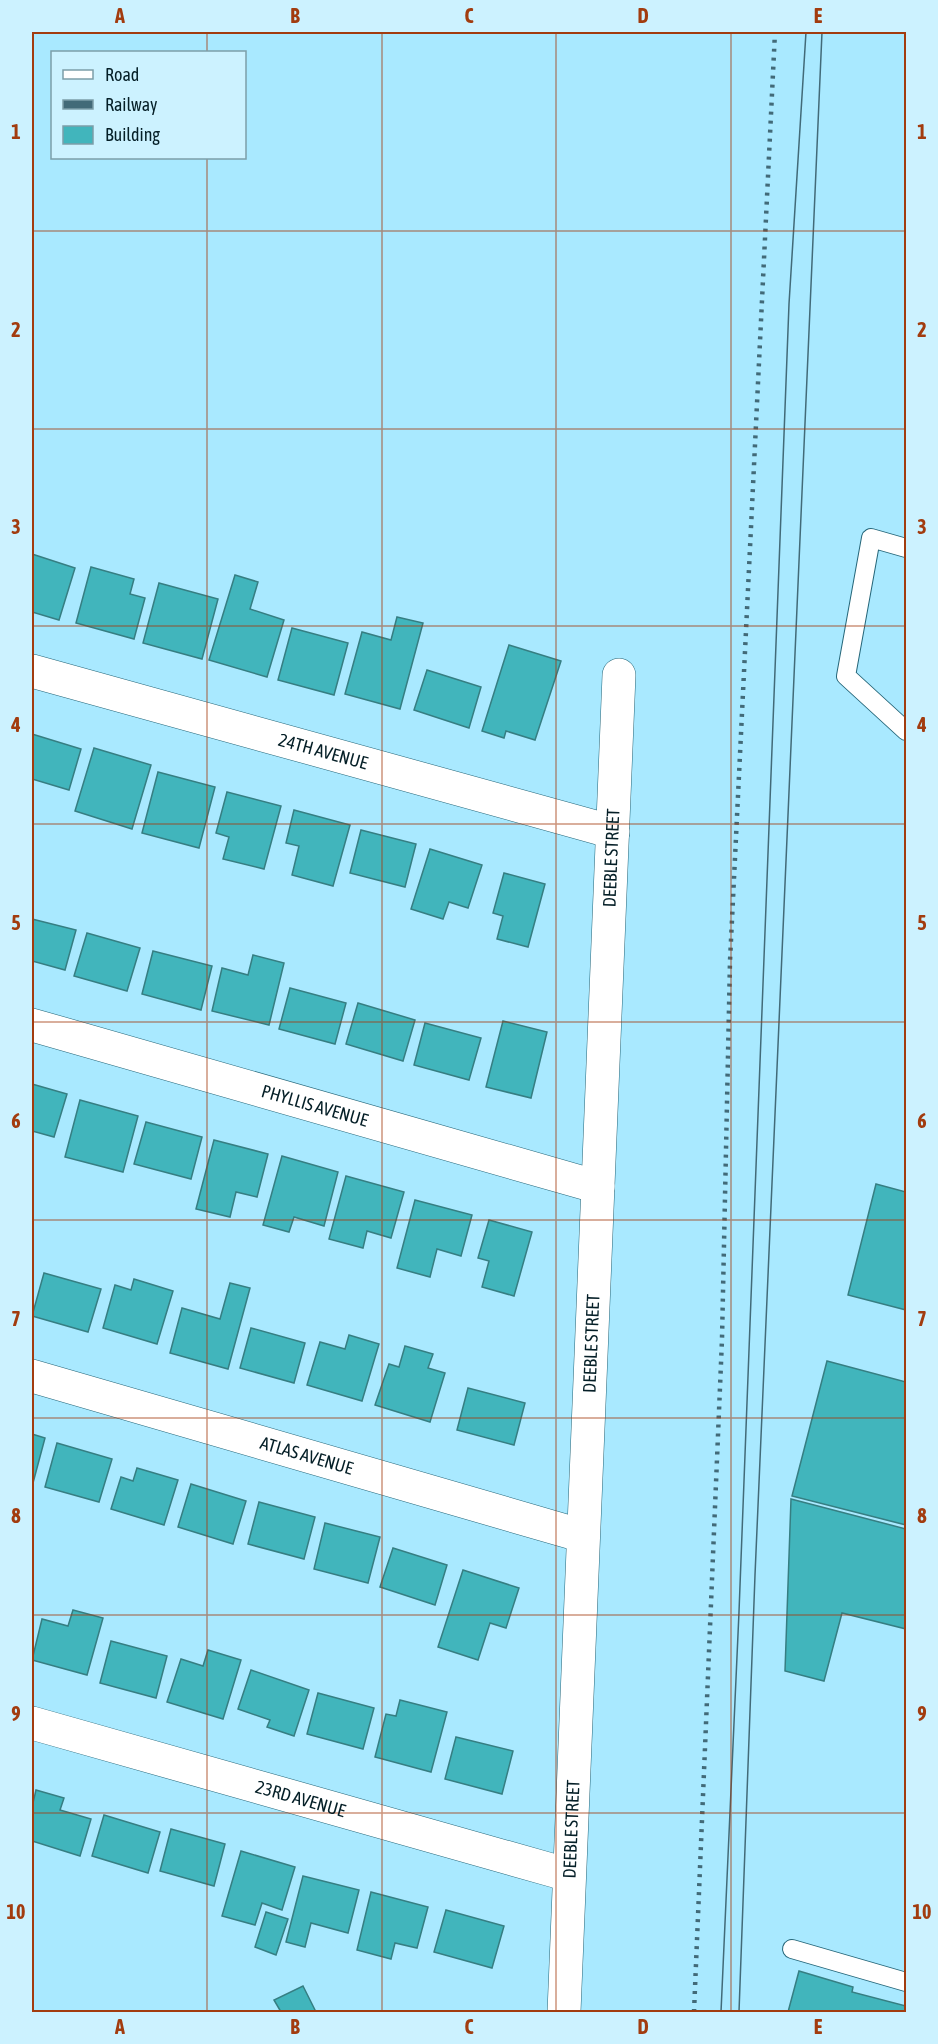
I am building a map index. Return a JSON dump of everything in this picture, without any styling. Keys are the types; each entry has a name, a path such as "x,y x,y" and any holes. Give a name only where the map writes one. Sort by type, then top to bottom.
{"street":[{"name":"24TH AVENUE","path":"32,671 613,832"},
{"name":"DEEBLE STREET","path":"564,2013 619,675"},
{"name":"PHYLLIS AVENUE","path":"32,1025 598,1187"},
{"name":"ATLAS AVENUE","path":"32,1376 583,1536"},
{"name":"23RD AVENUE","path":"32,1723 569,1875"}],"lane":[{"path":"906,548 871,538 846,676 906,731"},
{"path":"792,1949 906,1982"}],"building":[{"path":"32,554 75,568 59,620 32,612"},
{"path":"91,567 134,579 130,594 145,598 134,639 76,623"},
{"path":"235,575 258,582 250,609 284,620 267,677 209,660"},
{"path":"159,583 218,599 202,659 143,643"},
{"path":"397,617 423,623 400,709 345,694 362,632 391,640"},
{"path":"292,628 348,643 334,695 278,680"},
{"path":"509,645 561,661 535,740 506,731 504,738 482,731"},
{"path":"427,670 481,687 469,728 414,710"},
{"path":"32,734 81,749 69,790 32,779"},
{"path":"94,748 151,765 132,829 75,811"},
{"path":"158,772 215,787 199,848 142,833"},
{"path":"227,792 281,806 264,869 223,859 229,837 216,833"},
{"path":"294,810 350,825 333,886 292,875 299,846 286,843"},
{"path":"361,830 416,844 405,887 350,873"},
{"path":"430,849 482,865 468,908 449,902 443,919 411,909"},
{"path":"504,873 545,884 528,947 497,939 503,916 493,913"},
{"path":"32,919 76,930 65,970 32,961"},
{"path":"87,933 140,948 127,991 74,976"},
{"path":"153,951 212,966 201,1010 142,994"},
{"path":"253,955 284,963 269,1025 212,1011 222,968 248,975"},
{"path":"290,988 346,1003 335,1044 279,1029"},
{"path":"358,1003 415,1020 403,1061 346,1044"},
{"path":"503,1021 547,1032 531,1098 486,1087"},
{"path":"425,1023 481,1038 469,1080 414,1065"},
{"path":"32,1084 67,1094 54,1137 32,1131"},
{"path":"80,1100 138,1116 123,1172 65,1157"},
{"path":"146,1122 202,1137 191,1179 134,1164"},
{"path":"214,1140 268,1154 257,1197 236,1192 230,1217 196,1209"},
{"path":"282,1156 338,1172 324,1226 294,1217 289,1232 263,1225"},
{"path":"346,1176 404,1192 391,1238 367,1231 363,1248 329,1239"},
{"path":"876,1184 906,1192 906,1310 848,1295"},
{"path":"415,1200 472,1215 461,1256 437,1249 430,1277 397,1268"},
{"path":"489,1220 532,1232 514,1296 482,1287 489,1261 478,1258"},
{"path":"44,1273 101,1289 88,1332 32,1316"},
{"path":"134,1279 173,1291 157,1344 103,1328 115,1285 131,1290"},
{"path":"230,1283 250,1288 228,1369 170,1353 182,1308 220,1319"},
{"path":"251,1328 305,1343 294,1383 240,1368"},
{"path":"349,1335 379,1344 362,1401 307,1385 320,1342 345,1349"},
{"path":"405,1346 433,1354 428,1368 445,1373 430,1422 375,1405 389,1364 399,1367"},
{"path":"827,1361 906,1382 906,1525 792,1496"},
{"path":"468,1388 525,1403 514,1445 457,1430"},
{"path":"32,1434 45,1438 33,1483 32,1483"},
{"path":"57,1443 112,1459 99,1502 45,1487"},
{"path":"137,1468 178,1480 164,1525 111,1509 121,1477 133,1481"},
{"path":"191,1484 246,1501 233,1544 178,1527"},
{"path":"791,1499 906,1529 906,1629 842,1613 824,1681 785,1671"},
{"path":"259,1502 315,1517 304,1559 248,1544"},
{"path":"325,1523 380,1537 368,1583 314,1569"},
{"path":"393,1548 447,1565 435,1605 380,1587"},
{"path":"463,1570 519,1588 506,1628 490,1623 478,1660 438,1647"},
{"path":"73,1610 103,1618 87,1675 32,1660 42,1619 68,1626"},
{"path":"111,1641 167,1656 156,1698 100,1683"},
{"path":"208,1650 241,1660 223,1719 167,1702 181,1659 203,1666"},
{"path":"251,1670 309,1690 294,1736 267,1727 270,1720 238,1709"},
{"path":"318,1693 374,1708 363,1749 307,1734"},
{"path":"400,1700 447,1712 431,1772 375,1757 386,1714 396,1716"},
{"path":"456,1737 513,1751 502,1794 445,1779"},
{"path":"36,1790 64,1798 60,1810 91,1819 80,1856 32,1841 32,1807"},
{"path":"104,1815 160,1832 148,1873 92,1856"},
{"path":"171,1829 225,1844 214,1886 160,1871"},
{"path":"241,1851 295,1867 282,1910 262,1903 255,1925 222,1916"},
{"path":"303,1876 359,1890 348,1933 311,1923 305,1947 286,1942"},
{"path":"371,1892 428,1907 417,1948 395,1943 391,1959 357,1950"},
{"path":"446,1910 504,1926 492,1968 434,1952"},
{"path":"266,1912 288,1919 276,1955 255,1947"},
{"path":"799,1971 853,1987 852,1992 906,2006 906,2012 788,2012"},
{"path":"303,1986 316,2012 281,2012 274,2000"}],"tram line":[{"path":"721,2012 739,1612 789,304 806,32"},
{"path":"739,2012 755,1575 822,32"}],"railway":[{"path":"694,2012 722,1339 730,961 775,32"}]}
